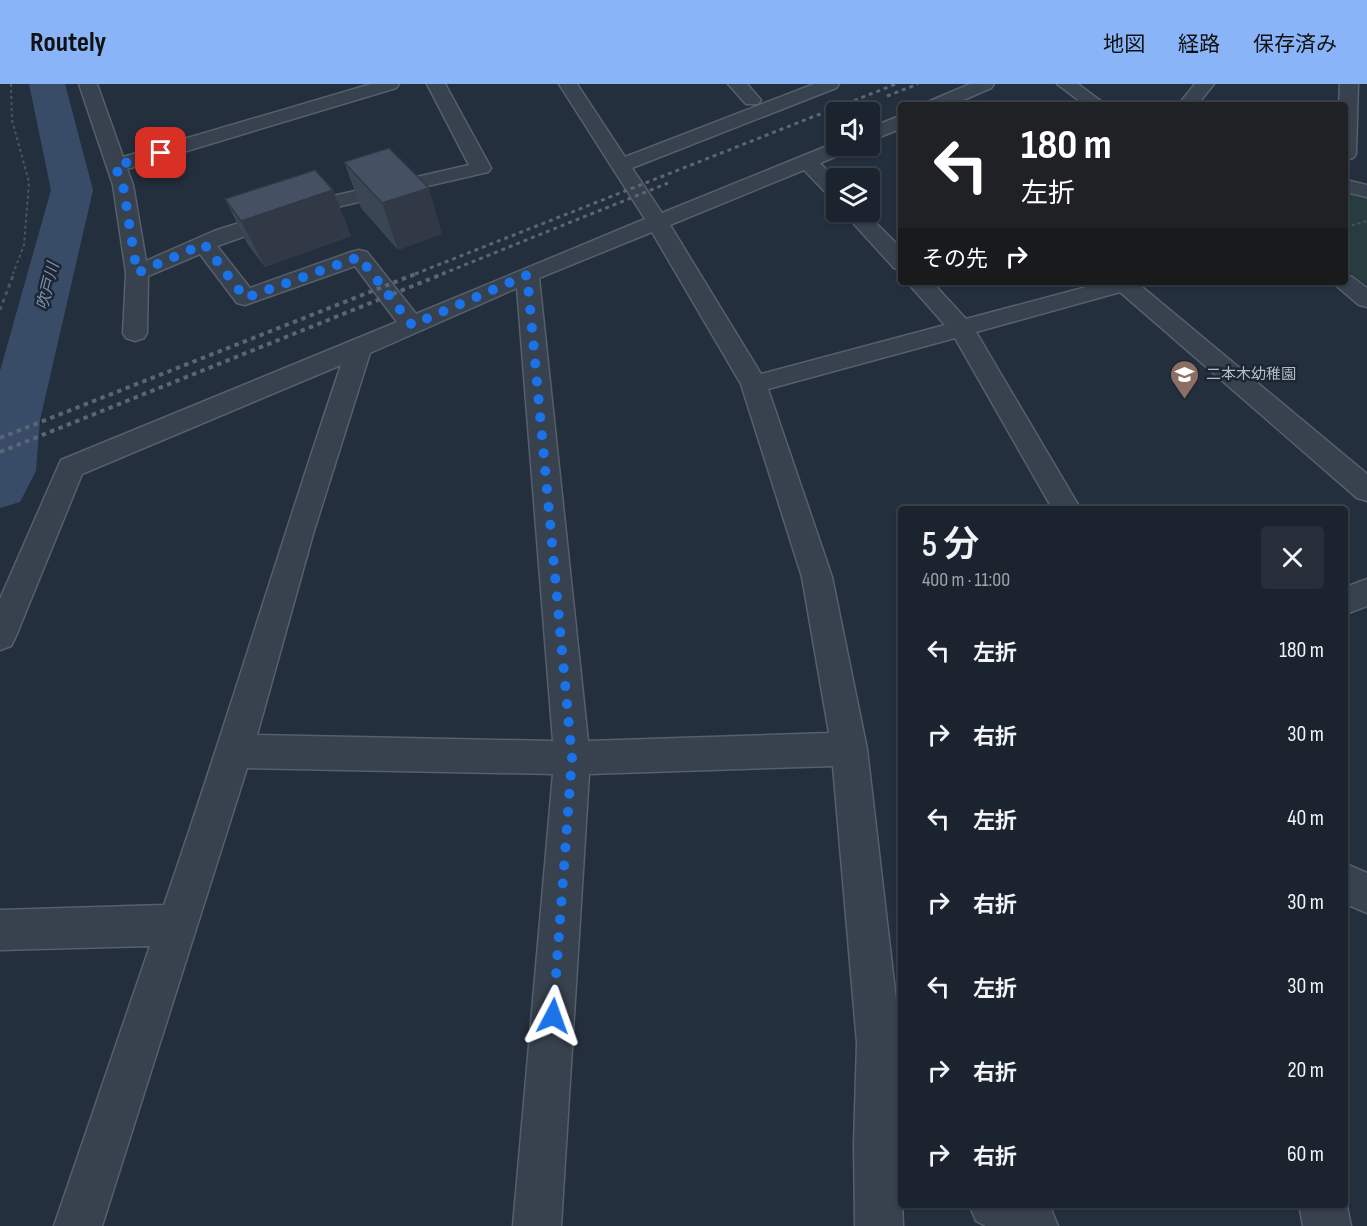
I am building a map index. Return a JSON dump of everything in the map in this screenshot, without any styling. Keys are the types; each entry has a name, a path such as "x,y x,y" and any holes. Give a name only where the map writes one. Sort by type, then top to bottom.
{"street":[{"path":"88,84 123,185 137,273 135,333"},
{"path":"115,166 390,84"},
{"path":"137,273 204,244 305,208 481,168 436,84"},
{"path":"568,84 658,223 754,384 817,577 849,749 879,1043 889,1151 879,1226"},
{"path":"737,84 752,100"},
{"path":"621,165 830,84"},
{"path":"943,84 960,94"},
{"path":"943,102 985,84"},
{"path":"1066,84 1093,102"},
{"path":"1190,102 1205,84"},
{"path":"1348,107 1349,84"},
{"path":"880,131 898,123"},
{"path":"0,636 70,467 359,348 527,275 826,154"},
{"path":"808,162 826,181"},
{"path":"1348,186 1367,191"},
{"path":"863,222 898,259"},
{"path":"204,244 245,298 359,257 412,325"},
{"path":"527,275 572,758 537,1226"},
{"path":"922,285 962,329 1065,506"},
{"path":"754,384 1120,285"},
{"path":"1129,285 1367,490"},
{"path":"1348,285 1367,300"},
{"path":"78,1226 235,751 298,534 359,348"},
{"path":"1348,599 1367,592"},
{"path":"235,751 572,758 849,749"},
{"path":"1348,885 1367,893"},
{"path":"0,930 177,925"},
{"path":"1000,1208 1034,1226"},
{"path":"1324,1208 1327,1226"}],"path":[{"path":"0,310 24,245 29,182 12,120 11,84"},
{"path":"1348,226 1367,221"}],"green space":[{"path":"1348,187 1367,192 1367,285 1348,271"}],"building":[{"path":"389,148 429,188 382,203 344,162"},
{"path":"315,170 333,190 241,221 225,199"}],"waterway":[{"name":"吹戸川","path":"0,487 8,471 13,420 72,190 47,84"}],"railway":[{"path":"415,274 896,84"},
{"path":"887,96 918,84"},
{"path":"442,274 668,183"},
{"path":"0,438 418,273"},
{"path":"0,452 445,273"}],"place":[{"name":"二本木幼稚園","path":"1185,400"}],"route":[{"path":"161,153 115,166 123,185 137,273 204,244 245,298 359,257 412,325 527,275 572,758 553,1016"}]}
